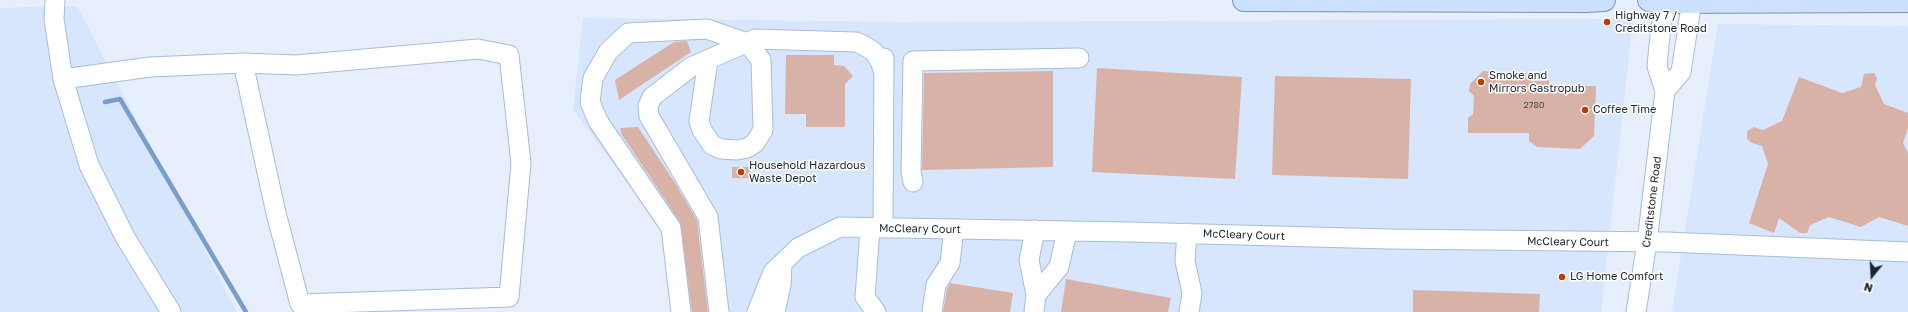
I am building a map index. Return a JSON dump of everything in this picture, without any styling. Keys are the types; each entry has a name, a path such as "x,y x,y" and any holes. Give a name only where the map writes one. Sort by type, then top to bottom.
{"main road":[{"path":"1244,0 1604,0"},
{"path":"1660,1 1908,1"}],"street":[{"path":"55,0 54,19 63,79 89,165 125,237 171,312"},
{"name":"Creditstone Road","path":"1636,312 1647,242 1665,91 1657,66 1661,26 1660,1"},
{"path":"1665,91 1681,72 1692,1"},
{"path":"707,29 747,43 761,60 763,114 762,130 755,143 747,148 737,150 720,149 712,144 702,130 700,122 708,60"},
{"path":"681,312 671,228 598,121 590,102 593,78 608,52 628,33 707,29 857,30 880,40 885,47 876,228 865,297 876,312"},
{"path":"719,312 708,217 649,116 648,106 652,97 691,67 755,39 856,42 866,46 874,52 880,60 883,70"},
{"path":"63,79 150,67 243,64 296,65 478,49 509,55 521,163 509,296 300,304 276,213 243,64"},
{"path":"913,182 911,172 913,60 1079,58"},
{"name":"McCleary Court","path":"782,264 798,248 840,227 1187,233 1394,239 1647,242 1908,252"},
{"path":"932,312 936,285 950,263 954,229"},
{"path":"1035,230 1029,260 1035,304"},
{"path":"1035,304 1058,267 1067,231"},
{"path":"1187,233 1186,261 1192,292 1189,312"},
{"path":"757,312 773,272 782,264"},
{"path":"775,312 781,285 782,264"}],"shaded area":[{"path":"77,6 237,312 0,312 0,8"},
{"path":"583,18 902,22 1633,19 1601,312 672,312 662,230 573,110"},
{"path":"1718,24 1908,26 1908,312 1672,312"}],"building":[{"path":"687,41 691,52 619,100 615,80 674,42"},
{"path":"786,55 834,55 834,65 844,66 853,76 845,84 845,127 806,127 806,114 785,114"},
{"path":"1097,68 1242,77 1235,179 1092,172"},
{"path":"1053,71 1053,167 922,170 924,73"},
{"path":"1483,71 1526,73 1533,81 1549,80 1549,86 1596,86 1594,136 1580,149 1537,147 1529,141 1529,133 1468,133 1468,118 1473,114 1474,96 1469,91 1470,84"},
{"path":"1874,73 1877,78 1875,85 1884,104 1908,113 1908,128 1903,143 1908,153 1908,226 1879,217 1861,227 1829,217 1810,225 1807,233 1800,233 1779,218 1774,233 1749,223 1768,164 1762,146 1752,143 1747,139 1747,131 1754,127 1763,130 1782,121 1799,77 1842,93 1861,87 1864,74"},
{"path":"1275,76 1411,79 1408,179 1272,175"},
{"path":"638,127 675,183 697,220 708,312 692,312 680,222 622,135 620,128"},
{"name":"Household Hazardous Waste Depot","path":"732,167 750,167 750,178 732,178"},
{"path":"1066,279 1171,298 1168,312 1061,312"},
{"path":"950,283 1013,293 1010,312 943,312 947,289"},
{"path":"1413,290 1540,294 1539,312 1413,312"}],"waterway":[{"path":"105,102 120,99 246,312"}],"place":[{"name":"Highway 7 / Creditstone Road","path":"1607,22"},
{"name":"Smoke and Mirrors Gastropub","path":"1481,82"},
{"name":"Coffee Time","path":"1585,110"},
{"name":"Household Hazardous Waste Depot","path":"741,172"},
{"name":"LG Home Comfort","path":"1562,277"}]}
